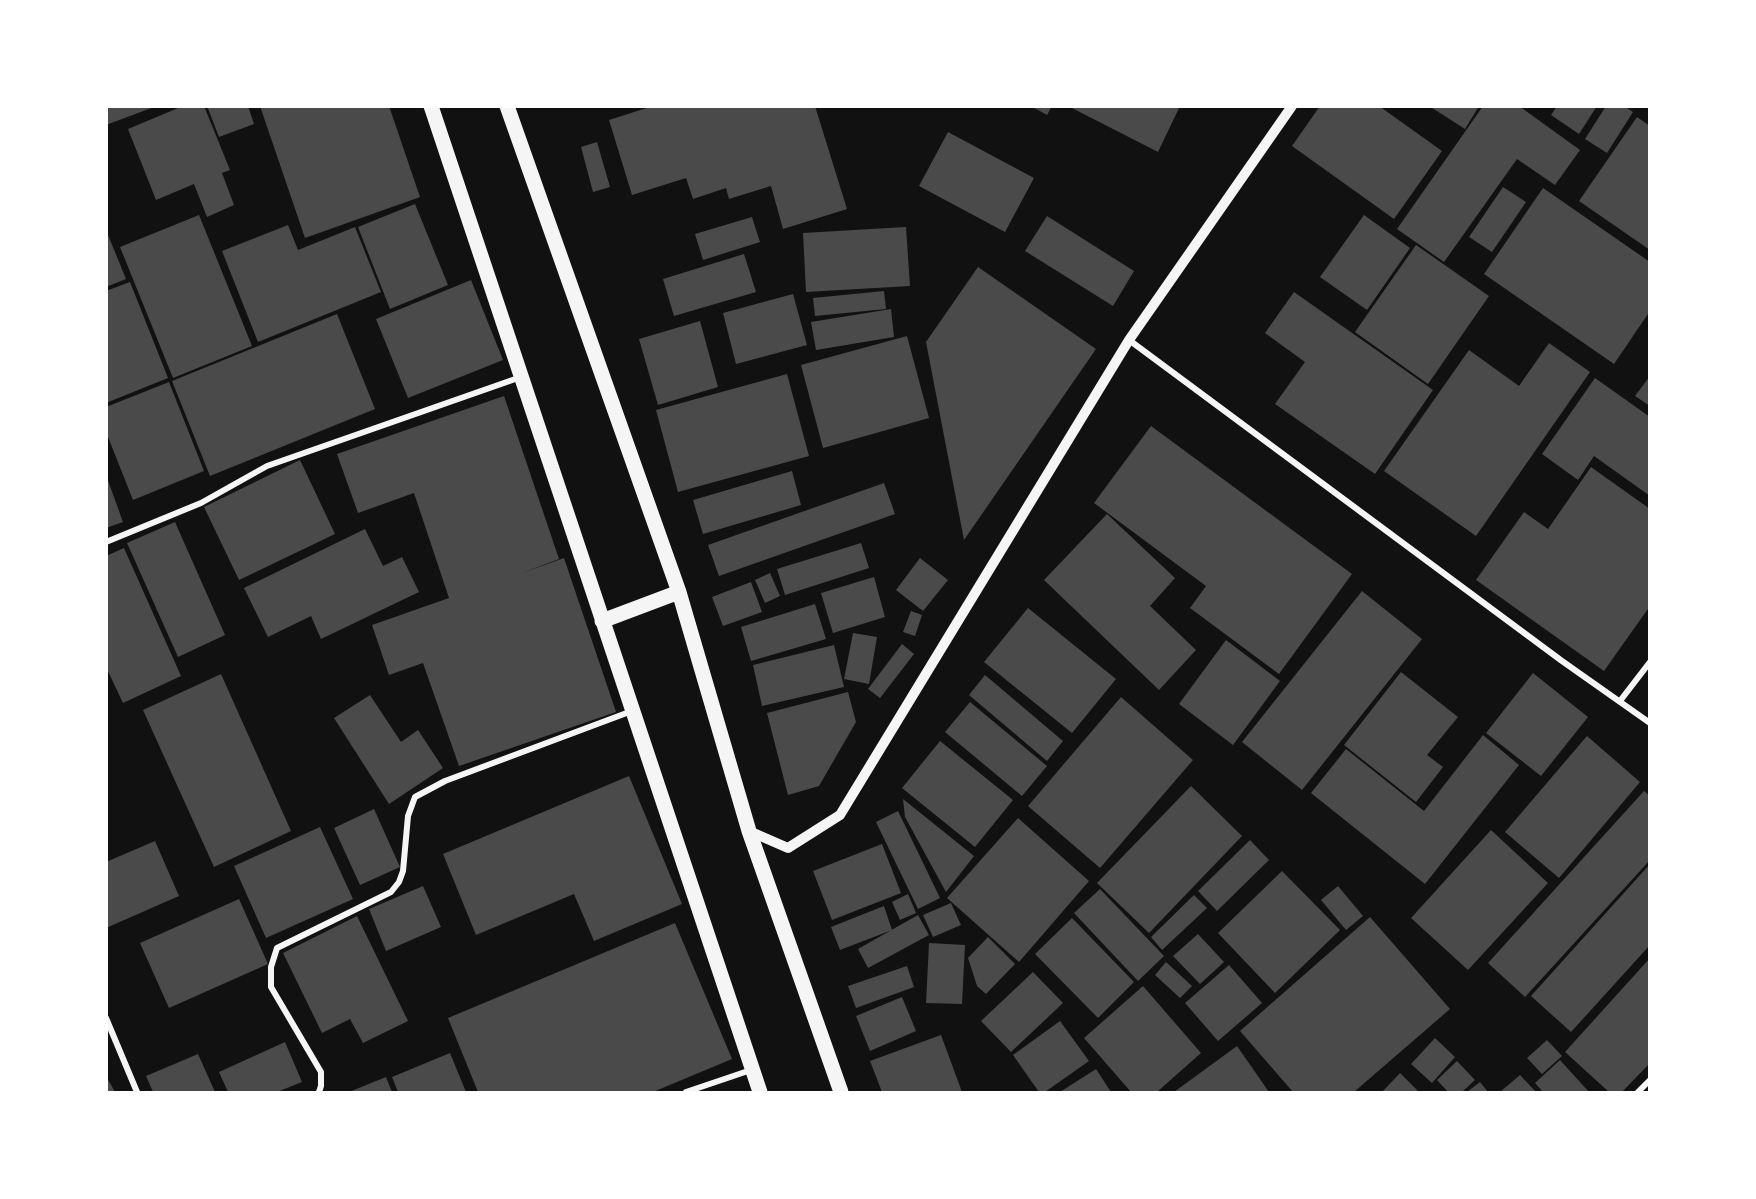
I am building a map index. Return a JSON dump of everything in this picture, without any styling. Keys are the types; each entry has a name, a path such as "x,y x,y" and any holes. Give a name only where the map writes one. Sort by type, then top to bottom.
{"main road":[{"path":"431,106 760,1092"},
{"path":"507,106 678,592 750,831 841,1092"},
{"path":"602,621 678,592"}],"street":[{"path":"750,831 788,848 840,815 1129,340 1292,106"},
{"path":"1129,340 1552,654 1650,723"},
{"path":"106,542 201,503 267,466 521,377"},
{"path":"1620,701 1650,662"},
{"path":"319,1092 321,1072 271,987 271,967 277,948 391,892 399,882 403,871 408,816 416,797 445,781 632,711"},
{"path":"106,1018 137,1092"},
{"path":"686,1092 752,1069"},
{"path":"1638,1092 1650,1080"}],"building":[{"path":"106,106 154,106 154,107 106,125"},
{"path":"183,106 204,106 230,170 222,173 234,205 207,217 194,184 156,200 128,129"},
{"path":"207,106 248,106 254,124 219,137"},
{"path":"260,106 389,106 420,197 305,238"},
{"path":"653,106 815,106 847,209 783,229 771,186 729,199 726,188 693,199 686,178 632,195 609,120"},
{"path":"1031,106 1052,106 1047,115"},
{"path":"1068,106 1180,106 1158,152"},
{"path":"1320,106 1379,106 1442,151 1394,219 1292,146"},
{"path":"1429,106 1479,106 1465,129"},
{"path":"1483,106 1519,106 1580,150 1555,185 1517,159 1444,262 1397,229"},
{"path":"1557,106 1597,106 1579,134 1551,115"},
{"path":"1606,106 1624,106 1633,112 1607,153 1585,139"},
{"path":"1637,117 1650,126 1650,250 1579,201"},
{"path":"948,132 1034,178 1005,232 919,186"},
{"path":"597,142 610,187 593,192 581,147"},
{"path":"1503,187 1526,202 1492,252 1469,237"},
{"path":"1543,188 1650,262 1650,311 1614,364 1484,274"},
{"path":"415,204 448,285 390,309 358,227"},
{"path":"199,215 252,346 173,378 120,247"},
{"path":"1364,215 1410,248 1367,310 1320,277"},
{"path":"1047,216 1134,271 1113,306 1025,251"},
{"path":"752,217 760,242 703,260 695,234"},
{"path":"288,225 298,250 355,227 381,292 258,342 222,251"},
{"path":"906,227 910,286 806,292 803,233"},
{"path":"106,230 126,279 106,287"},
{"path":"1416,245 1489,296 1428,384 1355,332"},
{"path":"744,254 756,292 674,316 663,279"},
{"path":"978,267 1096,349 964,540 926,342"},
{"path":"471,280 503,360 408,398 376,319"},
{"path":"130,282 168,378 106,403 106,291"},
{"path":"884,291 886,309 815,316 813,298"},
{"path":"1294,292 1433,390 1375,474 1275,404 1305,362 1265,333"},
{"path":"793,294 807,345 736,364 723,313"},
{"path":"891,309 894,337 816,350 811,322"},
{"path":"337,314 375,409 210,476 172,381"},
{"path":"700,321 718,387 658,405 639,339"},
{"path":"907,336 929,418 823,448 801,365"},
{"path":"1549,343 1590,372 1476,536 1384,471 1469,350 1519,386"},
{"path":"787,374 809,456 678,492 656,410"},
{"path":"1650,376 1650,406 1635,396"},
{"path":"1595,378 1650,417 1650,496 1594,456 1578,480 1542,454"},
{"path":"169,382 204,471 133,500 106,432 106,407"},
{"path":"504,396 559,559 519,574 564,558 616,712 459,766 423,663 389,675 372,625 449,598 414,493 358,513 337,454"},
{"path":"1151,426 1352,574 1279,674 1190,608 1206,586 1094,503"},
{"path":"300,460 335,534 239,580 204,507"},
{"path":"1591,467 1650,509 1650,606 1604,671 1476,580 1524,512 1548,529"},
{"path":"792,471 801,505 703,534 693,500"},
{"path":"106,475 123,522 106,528"},
{"path":"884,483 895,514 719,576 708,545"},
{"path":"1107,514 1175,578 1150,606 1196,650 1159,690 1044,580"},
{"path":"175,522 225,635 178,657 127,543"},
{"path":"365,529 383,566 402,557 419,592 321,639 311,616 268,637 244,588"},
{"path":"861,543 869,568 785,595 777,569"},
{"path":"124,548 181,676 123,703 106,667 106,556"},
{"path":"920,558 948,580 923,611 896,590"},
{"path":"770,573 780,596 765,603 755,580"},
{"path":"874,577 885,617 833,633 821,593"},
{"path":"751,582 762,612 723,626 712,597"},
{"path":"1362,591 1422,639 1302,790 1242,742"},
{"path":"815,604 826,639 751,661 741,627"},
{"path":"1028,608 1116,679 1072,733 984,662"},
{"path":"911,611 922,615 915,636 903,632"},
{"path":"853,633 877,637 869,684 844,679"},
{"path":"1226,640 1280,681 1233,745 1179,704"},
{"path":"902,644 914,654 880,698 868,689"},
{"path":"834,645 844,687 762,706 753,665"},
{"path":"1401,672 1458,717 1427,755 1443,767 1416,802 1344,745"},
{"path":"1533,673 1588,717 1541,776 1486,733"},
{"path":"221,674 291,831 214,867 143,710"},
{"path":"985,675 1063,741 1047,761 969,695"},
{"path":"848,692 856,722 819,786 788,795 767,713"},
{"path":"370,695 401,742 418,730 443,768 389,804 334,718"},
{"path":"1121,697 1193,760 1100,868 1028,806"},
{"path":"970,702 1047,766 1022,796 945,732"},
{"path":"1483,735 1519,765 1425,884 1311,793 1346,749 1424,811"},
{"path":"1587,736 1640,782 1559,878 1505,832"},
{"path":"940,741 1013,800 975,847 902,788"},
{"path":"629,776 682,904 594,941 574,894 476,935 443,854"},
{"path":"1191,786 1242,836 1149,933 1097,883"},
{"path":"1644,791 1650,796 1650,860 1525,997 1488,963"},
{"path":"903,799 974,856 946,892 905,817"},
{"path":"374,809 400,867 360,885 334,828"},
{"path":"898,811 940,898 918,909 876,822"},
{"path":"1018,818 1089,881 1019,962 947,898"},
{"path":"320,827 353,899 266,938 234,866"},
{"path":"1491,830 1548,883 1468,970 1411,918"},
{"path":"1250,840 1269,860 1217,911 1198,891"},
{"path":"155,841 179,896 106,928 106,862"},
{"path":"882,844 901,893 832,920 813,871"},
{"path":"1650,864 1650,945 1571,1032 1531,996"},
{"path":"1282,871 1340,930 1275,993 1218,933"},
{"path":"423,886 441,927 386,951 369,909"},
{"path":"1338,886 1363,916 1346,930 1321,900"},
{"path":"1100,889 1164,956 1138,981 1074,913"},
{"path":"908,894 916,913 900,920 892,902"},
{"path":"1194,895 1207,908 1162,950 1151,937"},
{"path":"239,899 268,964 169,1008 140,943"},
{"path":"951,903 961,925 933,937 923,915"},
{"path":"884,906 892,930 840,950 831,927"},
{"path":"918,915 929,935 868,968 858,949"},
{"path":"357,916 408,1021 363,1043 350,1019 322,1033 283,953"},
{"path":"1370,917 1450,1009 1354,1092 1293,1092 1240,1031"},
{"path":"1072,918 1134,982 1098,1018 1035,954"},
{"path":"675,923 732,1059 653,1092 478,1092 448,1018"},
{"path":"1198,934 1224,962 1200,984 1173,956"},
{"path":"988,937 1015,964 986,994 977,986 968,958"},
{"path":"929,943 965,945 962,1004 926,1003"},
{"path":"1650,958 1650,1063 1622,1092 1609,1092 1565,1052"},
{"path":"1166,962 1192,986 1180,998 1155,975"},
{"path":"1229,965 1262,1003 1218,1041 1185,1003"},
{"path":"907,966 914,987 856,1008 848,986"},
{"path":"1033,972 1063,1003 1011,1052 981,1021"},
{"path":"1143,986 1201,1053 1157,1092 1131,1092 1084,1038"},
{"path":"902,997 916,1031 870,1051 856,1016"},
{"path":"1060,1021 1089,1061 1045,1092 1039,1092 1013,1055"},
{"path":"941,1035 962,1092 882,1092 870,1061"},
{"path":"1435,1038 1455,1057 1432,1083 1411,1064"},
{"path":"1547,1040 1562,1056 1542,1074 1527,1058"},
{"path":"285,1042 302,1082 277,1092 228,1092 219,1072"},
{"path":"1237,1046 1269,1092 1174,1092"},
{"path":"450,1053 466,1092 398,1092 392,1077"},
{"path":"198,1054 215,1092 153,1092 146,1076"},
{"path":"1560,1060 1589,1092 1543,1092 1535,1083"},
{"path":"1457,1061 1475,1080 1462,1092 1448,1092 1437,1080"},
{"path":"1096,1069 1111,1092 1060,1092"},
{"path":"1400,1073 1418,1091 1382,1092"},
{"path":"1520,1075 1536,1092 1500,1092"},
{"path":"106,1076 115,1092 106,1092"},
{"path":"386,1077 392,1092 349,1092"},
{"path":"1480,1082 1488,1092 1467,1092"}]}
